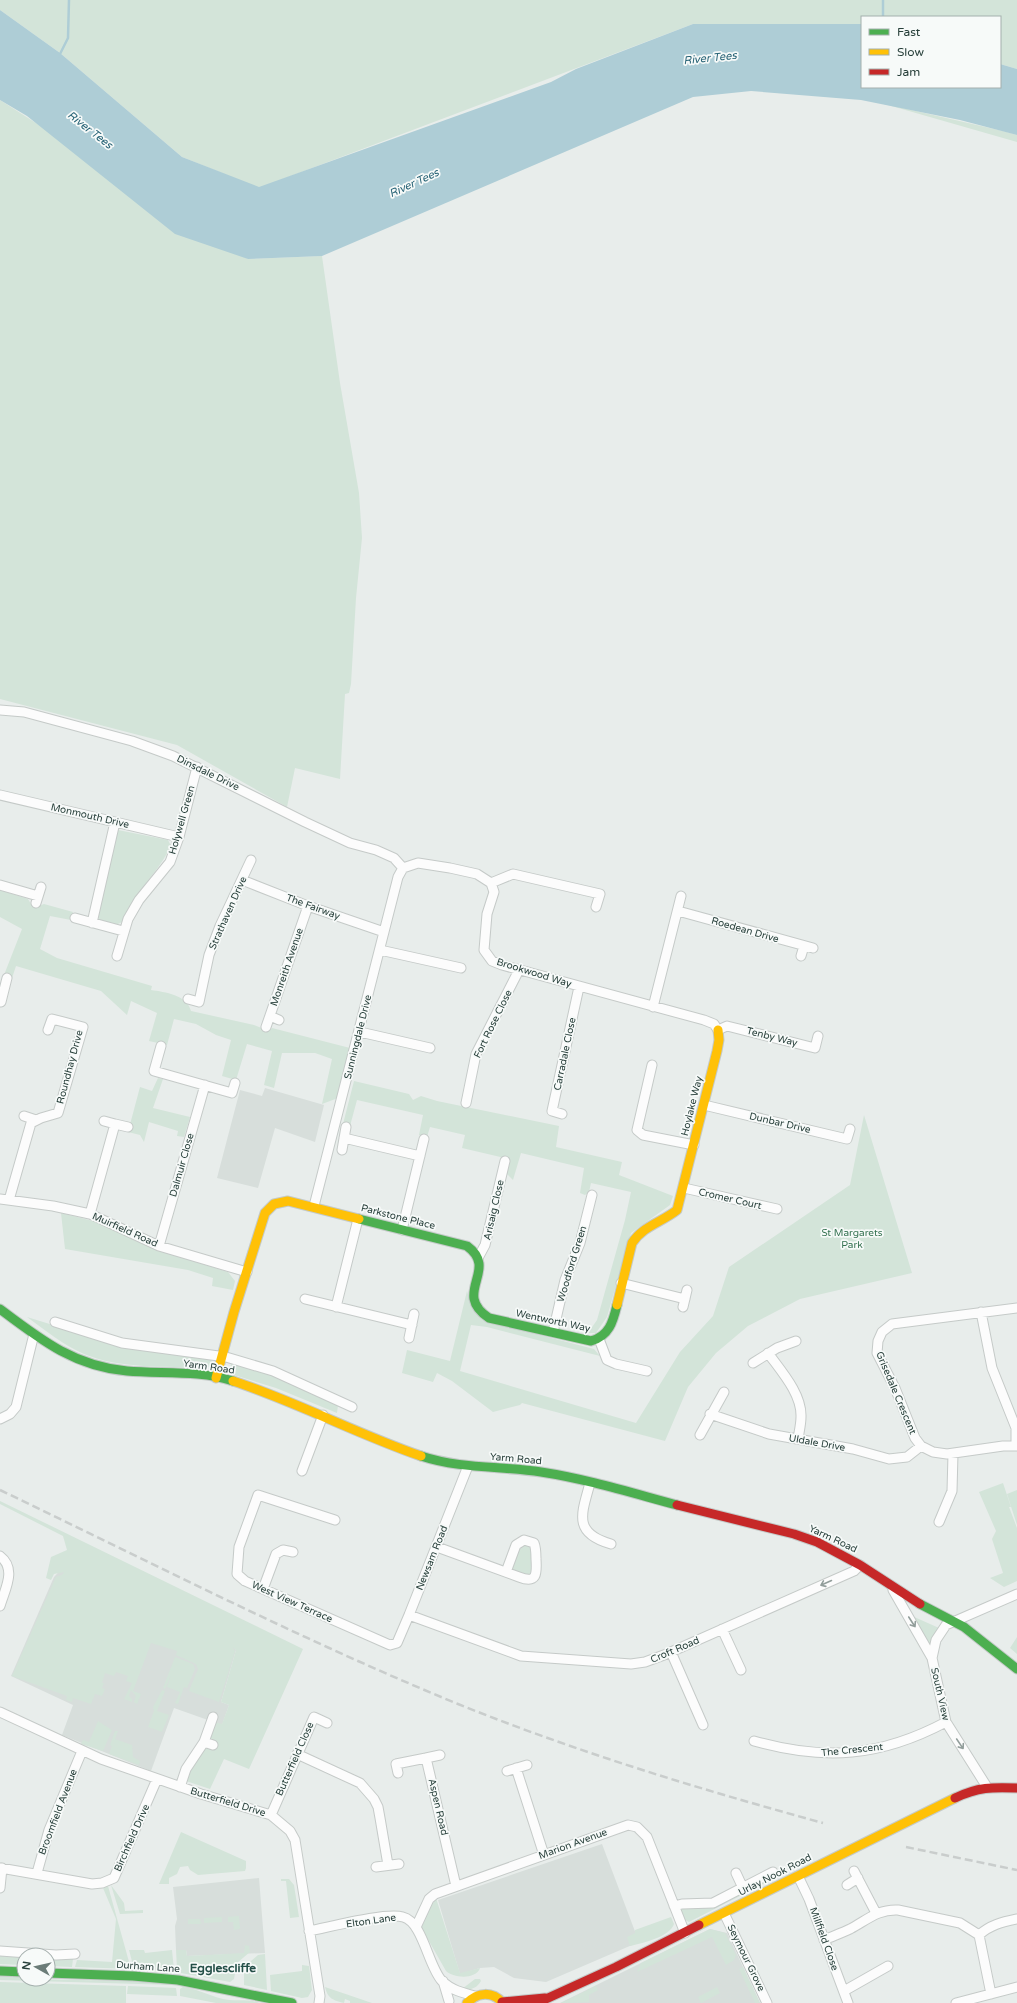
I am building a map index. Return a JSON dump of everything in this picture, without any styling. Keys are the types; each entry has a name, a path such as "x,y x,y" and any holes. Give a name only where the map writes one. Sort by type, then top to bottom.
{"main road":[{"name":"Hoylake Way","path":"684,1188 718,1045 718,1030"},
{"name":"Wentworth Way","path":"476,1255 479,1268 473,1293 475,1306 481,1314 490,1318 591,1341 599,1339 612,1326 621,1283 632,1243 636,1235 674,1214 677,1210 684,1188"},
{"path":"216,1378 221,1356 265,1213 270,1206 285,1200 314,1206"},
{"name":"Parkstone Place","path":"314,1206 358,1219 467,1246 476,1255"},
{"name":"Yarm Road","path":"0,1309 34,1334 70,1356 96,1366 128,1371 216,1378 262,1390 412,1453 436,1460 468,1466 544,1472 590,1482 804,1537 835,1550 860,1565 893,1589 972,1632 1017,1669"},
{"name":"Urlay Nook Road","path":"537,2003 612,1970 971,1790 987,1787 1017,1788"},
{"path":"0,1971 16,1972"},
{"name":"Durham Lane","path":"56,1973 133,1976 178,1980 273,2001 292,2003"},
{"path":"467,2003 475,1996 489,1994 496,1996 503,2002"},
{"name":"Urlay Nook Road","path":"503,2002 546,1998"}],"street":[{"name":"Dinsdale Drive","path":"0,710 24,712 132,741 173,756 305,822 350,842 376,850 394,858 403,868"},
{"name":"Holywell Green","path":"117,956 123,931 139,900 170,862 179,836 197,767"},
{"name":"Monmouth Drive","path":"0,795 179,836"},
{"path":"92,923 115,822"},
{"name":"Strathaven Drive","path":"188,999 199,1002 209,955 220,926 251,860"},
{"path":"403,868 418,863 450,868 477,874 491,883 513,874 600,894 596,907"},
{"name":"Sunningdale Drive","path":"314,1206 360,1032 398,878 403,868"},
{"name":"The Fairway","path":"242,880 308,906 384,932"},
{"name":"Brookwood Way","path":"491,883 494,892 487,914 484,950 492,960 519,970 579,987 704,1020 714,1024 718,1030"},
{"path":"0,885 38,895"},
{"path":"653,1007 681,896"},
{"name":"Monreith Avenue","path":"266,1027 308,906"},
{"name":"Roedean Drive","path":"678,911 808,947 801,956"},
{"path":"75,918 123,931"},
{"path":"380,950 461,968"},
{"name":"Fort Rose Close","path":"466,1103 476,1054 519,970"},
{"path":"1,1002 2,992 7,978"},
{"name":"Carradale Close","path":"562,1114 552,1111 579,987"},
{"path":"270,1016 279,1020"},
{"name":"Roundhay Drive","path":"36,1120 58,1113 83,1027 52,1019 48,1030"},
{"name":"Tenby Way","path":"718,1030 727,1026 815,1048 818,1036"},
{"path":"360,1032 430,1048"},
{"path":"161,1046 154,1071 232,1093 235,1083"},
{"path":"652,1065 652,1082 637,1127 638,1135 694,1145"},
{"name":"Dalmuir Close","path":"159,1246 205,1085"},
{"name":"Dunbar Drive","path":"704,1105 848,1139 850,1129"},
{"path":"24,1116 36,1120"},
{"path":"5,1200 31,1124 36,1120"},
{"path":"104,1121 128,1127"},
{"path":"90,1214 115,1124"},
{"path":"342,1150 346,1127"},
{"path":"344,1138 420,1156"},
{"path":"402,1230 424,1139"},
{"name":"Arisaig Close","path":"476,1255 486,1245 505,1161"},
{"name":"Cromer Court","path":"684,1188 763,1211 776,1210"},
{"name":"Woodford Green","path":"553,1332 565,1280 580,1243 592,1195"},
{"name":"Muirfield Road","path":"5,1200 53,1206 90,1214 159,1246 247,1272"},
{"path":"336,1307 358,1219"},
{"path":"621,1283 685,1299"},
{"path":"305,1299 412,1325"},
{"name":"Grisedale Crescent","path":"1017,1308 892,1324 882,1332 878,1341 877,1353 895,1388 915,1438 921,1446 933,1452 953,1454 999,1446 1017,1446"},
{"path":"981,1312 992,1368 1016,1428 1017,1446"},
{"path":"409,1338 414,1314"},
{"path":"55,1322 122,1343 221,1356 273,1371 342,1406 352,1407"},
{"path":"0,1419 10,1414 16,1407 34,1334"},
{"path":"599,1339 608,1360 616,1364 646,1372"},
{"path":"753,1363 768,1353 796,1341"},
{"path":"768,1353 788,1381 797,1401 801,1416 798,1439"},
{"path":"700,1435 710,1414 724,1392"},
{"name":"Uldale Drive","path":"710,1414 756,1431 853,1449 893,1460 907,1458 921,1446"},
{"path":"302,1471 323,1415"},
{"path":"939,1522 952,1491 953,1454"},
{"name":"Newsam Road","path":"390,1645 397,1643 437,1547 468,1466"},
{"path":"590,1482 583,1509 583,1526 595,1539 611,1544"},
{"name":"West View Terrace","path":"335,1520 258,1495 239,1547 237,1572 241,1579 390,1645"},
{"path":"437,1547 526,1580 531,1580 535,1577 537,1569 534,1543 524,1540 517,1544 506,1572"},
{"path":"263,1588 276,1554 283,1550 293,1552"},
{"path":"0,1556 9,1569 10,1575 0,1606"},
{"name":"Croft Road","path":"409,1615 522,1656 636,1664 649,1661 671,1652 854,1571 860,1565"},
{"path":"893,1589 932,1658"},
{"path":"954,1621 964,1619 1017,1594"},
{"name":"South View","path":"954,1621 946,1625 941,1632 932,1658 946,1722 987,1787"},
{"path":"722,1629 741,1670"},
{"path":"671,1652 703,1725"},
{"name":"Butterfield Drive","path":"0,1712 82,1751 180,1787 271,1814 290,1831 295,1840 320,1996 319,2003"},
{"path":"180,1787 186,1769 204,1742 213,1717"},
{"name":"Butterfield Close","path":"271,1814 314,1717 327,1723"},
{"name":"The Crescent","path":"754,1741 789,1750 810,1753 848,1752 902,1742 946,1722"},
{"path":"204,1742 213,1745"},
{"name":"Broomfield Avenue","path":"37,1873 49,1830 82,1751"},
{"path":"297,1754 360,1783 374,1799 380,1818 388,1865"},
{"path":"394,1767 440,1755"},
{"name":"Aspen Road","path":"426,1758 456,1886"},
{"path":"507,1771 527,1765"},
{"path":"516,1768 544,1854"},
{"name":"Birchfield Drive","path":"1,1868 37,1873 92,1884 102,1883 114,1878 157,1779"},
{"name":"Marion Avenue","path":"416,1927 432,1896 544,1854 628,1825 637,1827 647,1836 684,1933"},
{"path":"376,1867 400,1864"},
{"path":"0,1888 1,1868"},
{"path":"674,1906 713,1903 773,1872"},
{"path":"736,1873 744,1888"},
{"path":"847,1885 856,1874 876,1913"},
{"name":"Millfield Close","path":"798,1876 810,1899 848,2003"},
{"path":"824,1940 850,1929 876,1913 888,1910 898,1910 960,1923 979,1935 991,1994"},
{"name":"Seymour Grove","path":"724,1913 767,2003"},
{"path":"979,1935 988,1927 1016,1915 1017,1922"},
{"name":"Elton Lane","path":"309,1930 391,1916 403,1916 416,1927"},
{"path":"416,1927 436,1973 443,1981 457,1991 475,1996"},
{"path":"0,1950 56,1955 75,1954"},
{"path":"844,1991 888,1966"},
{"path":"443,1981 449,2001"},
{"path":"956,2003 969,2002 1017,1987"},
{"path":"457,1991 462,2003"}],"shaded area":[{"path":"265,1088 324,1105 315,1142 275,1128 258,1188 217,1178 240,1090 262,1096"},
{"path":"69,1561 232,1644 236,1650 221,1702 229,1705 222,1725 174,1708 151,1771 62,1735 73,1705 11,1676 54,1577"},
{"path":"602,1844 639,1942 546,1982 514,1978 494,1967 480,1968 460,1974 438,1900"},
{"path":"259,1878 265,1953 187,1956 186,1950 176,1950 175,1926 177,1919 173,1887"},
{"path":"710,1929 727,1933 760,2003 560,2003"}],"green space":[{"path":"0,0 1017,0 1017,69 1001,64 1001,16 861,16 861,24 693,24 259,188 182,157 60,53 0,10"},
{"path":"0,100 248,259 322,256 340,383 359,493 362,538 356,598 351,684 349,693 345,694 340,779 295,768 287,807 177,745 0,699"},
{"path":"881,103 1017,135 1017,142"},
{"path":"118,830 168,840 171,846 166,856 132,902 122,922 116,925 100,921 96,913"},
{"path":"0,890 28,899 31,904 39,906 44,904 73,912 71,920 50,916 40,949 57,958 152,986 151,990 175,995 185,1001 191,1011 254,1025 269,1031 272,1028 350,1048 338,1098 322,1104 332,1059 315,1053 282,1053 274,1088 264,1085 272,1051 247,1044 236,1080 222,1076 231,1040 216,1035 196,1024 174,1019 167,1045 149,1041 157,1013 131,1001 127,1015 101,991 16,966 12,978 4,975 22,929 0,917"},
{"path":"158,1078 163,1079 153,1108 190,1117 184,1137 177,1136 178,1131 149,1122 144,1142 140,1135 128,1132 140,1087 152,1091"},
{"path":"354,1081 409,1094 413,1100 421,1096 437,1101 559,1126 556,1147 622,1162 619,1175 673,1196 670,1205 631,1233 607,1317 596,1333 588,1333 597,1320 625,1220 631,1192 591,1183 589,1192 585,1195 580,1193 584,1168 521,1153 513,1180 506,1173 509,1159 462,1148 465,1135 430,1127 427,1137 419,1135 423,1115 357,1100 350,1126 343,1124"},
{"name":"St Margarets Park","path":"864,1115 912,1273 800,1299 748,1326 716,1353 688,1387 665,1441 522,1403 520,1405 493,1412 452,1381 437,1373 433,1382 402,1373 407,1350 450,1361 467,1291 472,1308 509,1327 594,1349 600,1356 487,1327 471,1325 460,1371 636,1423 680,1352 713,1316 729,1267 850,1185"},
{"path":"61,1213 101,1223 157,1250 228,1272 235,1281 233,1290 212,1286 213,1278 188,1270 65,1249"},
{"path":"27,1317 111,1343 210,1358 212,1361 211,1366 206,1368 144,1366 98,1359 69,1346"},
{"path":"231,1364 273,1375 338,1405 337,1413 276,1388 234,1375 230,1369"},
{"path":"1003,1483 1011,1507 1009,1507 1017,1528 1017,1581 1004,1587 990,1578 1003,1573 992,1539 996,1531 979,1492"},
{"path":"1017,1490 1017,1525 1007,1494"},
{"path":"0,1501 303,1649 249,1769 224,1759 210,1789 186,1781 187,1774 205,1747 213,1750 217,1742 208,1738 214,1722 222,1724 229,1705 221,1702 236,1650 232,1647 235,1651 219,1702 189,1691 198,1669 196,1664 176,1655 177,1651 151,1643 133,1691 141,1694 137,1704 134,1702 136,1696 131,1690 129,1696 132,1699 132,1702 124,1699 132,1683 126,1681 128,1676 116,1672 114,1676 105,1673 102,1688 105,1689 102,1696 95,1694 91,1704 73,1698 72,1702 66,1700 67,1696 12,1676 56,1577 62,1575 64,1572 54,1574 51,1580 46,1578 51,1557 67,1550 63,1536 0,1504"},
{"path":"526,1544 532,1548 534,1570 531,1576 515,1572 512,1568 517,1552"},
{"path":"912,1616 939,1628 930,1645"},
{"path":"1017,1637 1017,1654 1010,1648"},
{"path":"175,1657 193,1664 195,1669 187,1688 184,1687 178,1704 175,1703 180,1692 167,1687 171,1675 165,1689 163,1688"},
{"path":"162,1690 165,1691 157,1711 169,1715 162,1732 148,1727 154,1711 153,1707"},
{"path":"98,1721 112,1730 103,1751 81,1744 83,1740 89,1742"},
{"path":"115,1731 118,1731 115,1739 132,1745 133,1757 140,1761 139,1765 109,1754 112,1746 110,1745"},
{"path":"181,1832 246,1861 245,1871 198,1875 190,1870 188,1866 180,1867 177,1874 169,1878 169,1884 159,1884"},
{"path":"774,1875 775,1878 689,1922 683,1919 680,1910 683,1907 691,1907"},
{"path":"281,1879 289,1879 294,1885 299,1917 290,1918 286,1881 281,1881"},
{"path":"111,1885 124,1903 125,1911 143,1910 143,1913 120,1914"},
{"path":"108,1886 131,1969 75,1967 77,1960 112,1962 116,1919 103,1888"},
{"path":"436,1898 460,1973 480,1968 474,1975 464,1977 454,1975 446,1971 421,1927 434,1899"},
{"path":"239,1916 240,1929 234,1930 233,1922 228,1922 228,1917"},
{"path":"222,1917 222,1922 204,1923 204,1918"},
{"path":"671,1917 674,1924 667,1932 655,1939 630,1946 627,1937 635,1933 635,1930"},
{"path":"188,1919 200,1919 201,1924 188,1924"},
{"path":"710,1929 725,1933 736,1955 734,1960 726,1965 712,1937 637,1972 641,1963"},
{"path":"245,1945 249,1946 250,1952 237,1963 234,1979 230,1982 181,1973 177,1969 176,1950 186,1950 187,1956 244,1953"},
{"path":"129,1950 144,1950 145,1953 172,1950 174,1970 134,1969"},
{"path":"0,1953 16,1954 16,1965 0,1964"},
{"path":"265,1954 267,1990 244,1985 244,1967 258,1955"},
{"path":"56,1958 73,1959 72,1967 56,1966"},
{"path":"302,1965 309,1966 312,1990 308,1997 302,1998 271,1991 270,1975 302,1971"},
{"path":"743,1967 760,2003 755,2003 739,1969"},
{"path":"0,1976 16,1977 16,1980 0,1980"},
{"path":"475,1979 480,1979 481,1981 477,1986 471,1989 462,1989"},
{"path":"56,1980 132,1981 174,1985 56,1982"},
{"path":"0,1982 16,1983 16,1987 56,1987 56,1984 126,1986 126,2003 0,2003"},
{"path":"128,1986 176,1988 177,1996 127,1994"},
{"path":"596,1986 598,1990 589,1995 589,2002 561,2003"},
{"path":"183,1987 223,1999 260,2003 216,2003 180,1996 180,1989"},
{"path":"325,1987 372,2003 350,2003 350,2001 345,1999 344,2003 337,2001 329,1997"},
{"path":"717,1987 720,1993 701,2003 698,1997"}],"water":[{"name":"River Tees","path":"0,10 60,53 182,157 259,187 551,82 576,69 693,24 861,24 861,88 1001,88 1001,64 1017,69 1017,135 960,120 861,100 751,91 693,97 322,256 248,259 175,234 27,116 0,100"}],"waterway":[{"path":"59,56 68,38 69,0"},
{"path":"883,0 883,16"}],"railway":[{"path":"0,1490 342,1654 458,1704 503,1722 639,1769 730,1797 823,1823"},
{"path":"906,1847 1017,1870"}],"traffic: fast":[{"path":"359,1219 467,1246 476,1255 479,1264 474,1291 474,1300 478,1309 489,1318 591,1341 602,1336 609,1328 617,1305"},
{"path":"0,1309 44,1341 59,1350 91,1364 127,1371 207,1375 233,1381"},
{"path":"421,1456 451,1463 526,1470 575,1478 677,1505"},
{"path":"920,1604 964,1627 1017,1669"},
{"path":"0,1971 16,1972"},
{"path":"56,1973 133,1976 178,1980 292,2003"}],"traffic: slow":[{"path":"617,1305 632,1243 636,1237 647,1228 677,1210 717,1051 719,1040 718,1030"},
{"path":"216,1378 234,1312 265,1213 274,1204 288,1201 359,1219"},
{"path":"233,1381 280,1398 374,1438 421,1456"},
{"path":"699,1925 955,1798"},
{"path":"467,2003 471,1999 485,1994 494,1996 503,2003"}],"traffic: jam":[{"path":"677,1505 794,1534 817,1542 860,1565 920,1604"},
{"path":"955,1798 963,1794 985,1788 1017,1788"},
{"path":"537,2003 616,1967 699,1925"},
{"path":"502,2002 545,1998"}],"district":[{"name":"Egglescliffe","path":"223,1968"}]}
